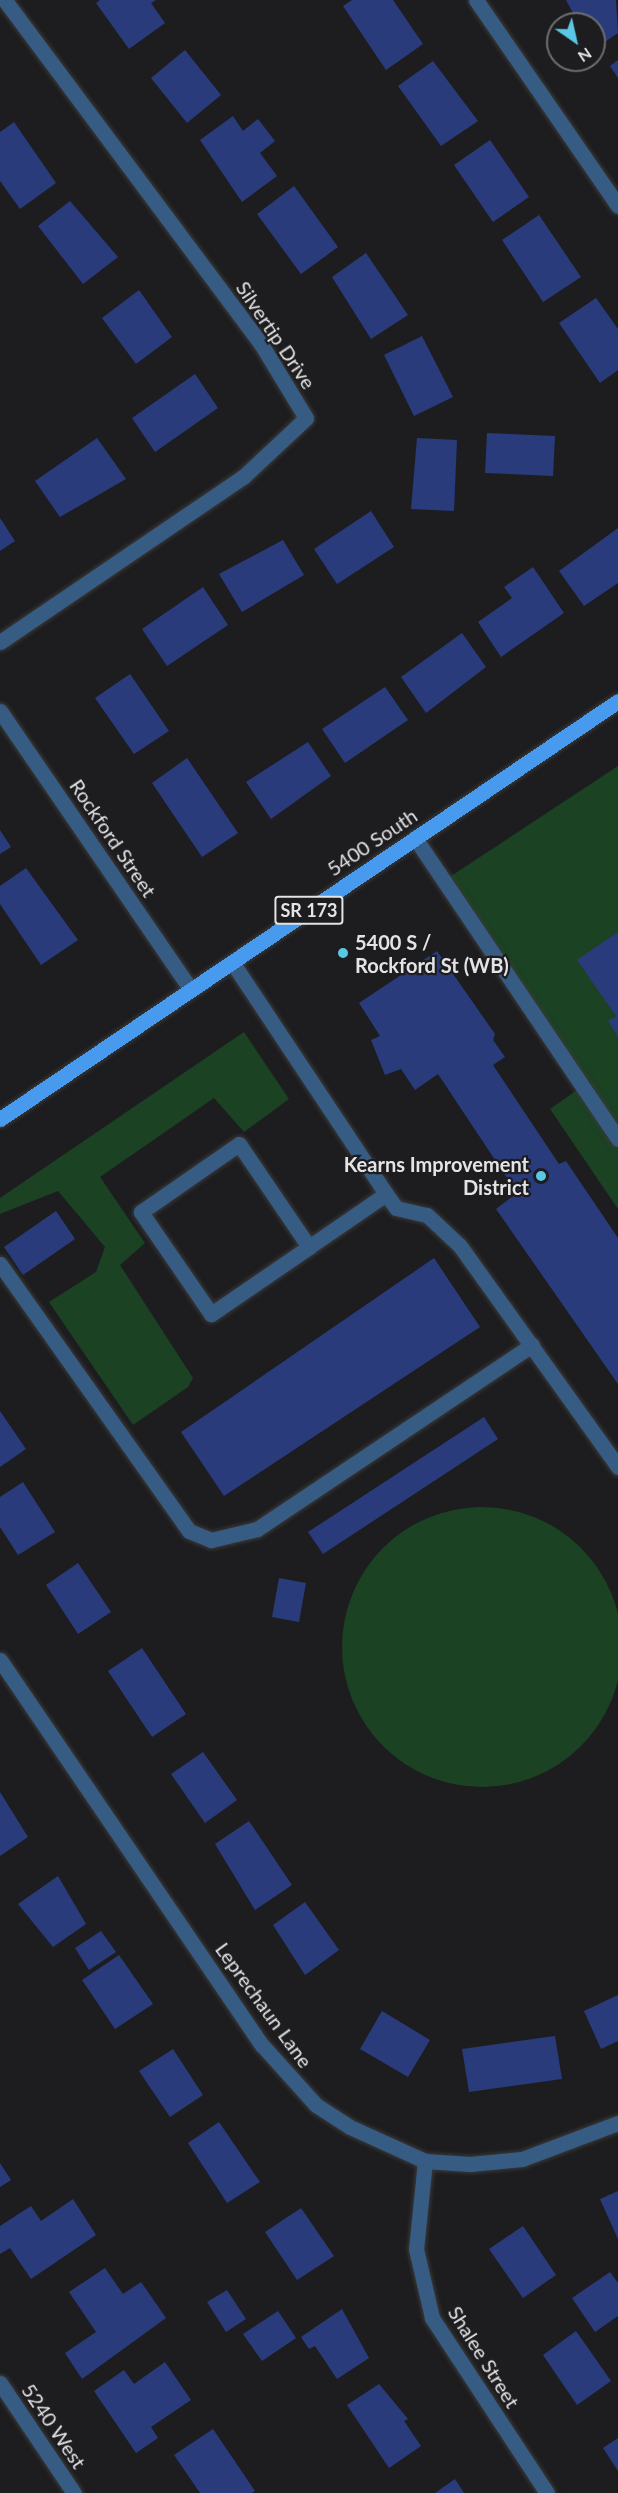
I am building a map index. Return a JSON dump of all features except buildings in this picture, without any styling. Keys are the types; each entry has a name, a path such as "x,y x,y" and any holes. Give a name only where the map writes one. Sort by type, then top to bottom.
{"main road":[{"name":"5400 South","path":"0,1119 618,701"}],"street":[{"name":"Silvertip Drive","path":"0,642 243,477 306,417 261,344 5,0"},
{"path":"476,0 618,206"},
{"name":"Rockford Street","path":"0,711 191,990"},
{"path":"415,838 618,1139"},
{"path":"232,962 396,1208 427,1215 460,1246 618,1467"},
{"path":"309,1247 239,1144 141,1212 211,1314 309,1247 386,1194"},
{"path":"0,1264 189,1531 211,1540 257,1530 532,1345"},
{"name":"Leprechaun Lane","path":"0,1660 290,2080 350,2127 425,2161 470,2164 522,2159 618,2123"},
{"name":"Shalee Street","path":"425,2161 416,2249 429,2308 449,2348 547,2493"},
{"name":"5240 West","path":"0,2383 74,2493"}],"green space":[{"path":"618,766 618,1209 550,1109 577,1090 439,884"},
{"path":"244,1032 289,1099 244,1132 214,1098 100,1177 145,1243 120,1265 193,1378 188,1387 133,1425 49,1302 96,1272 105,1247 58,1191 0,1214 0,1198"},
{"path":"482,1507 523,1513 560,1531 581,1548 598,1569 616,1606 622,1647 616,1688 598,1725 581,1746 560,1763 523,1781 482,1787 441,1781 404,1763 383,1746 366,1725 348,1688 342,1647 348,1606 366,1569 383,1548 404,1531 441,1513"}],"place":[{"name":"5400 S / Rockford St (WB)","path":"343,953"},
{"name":"Kearns Improvement District","path":"541,1176"}]}
